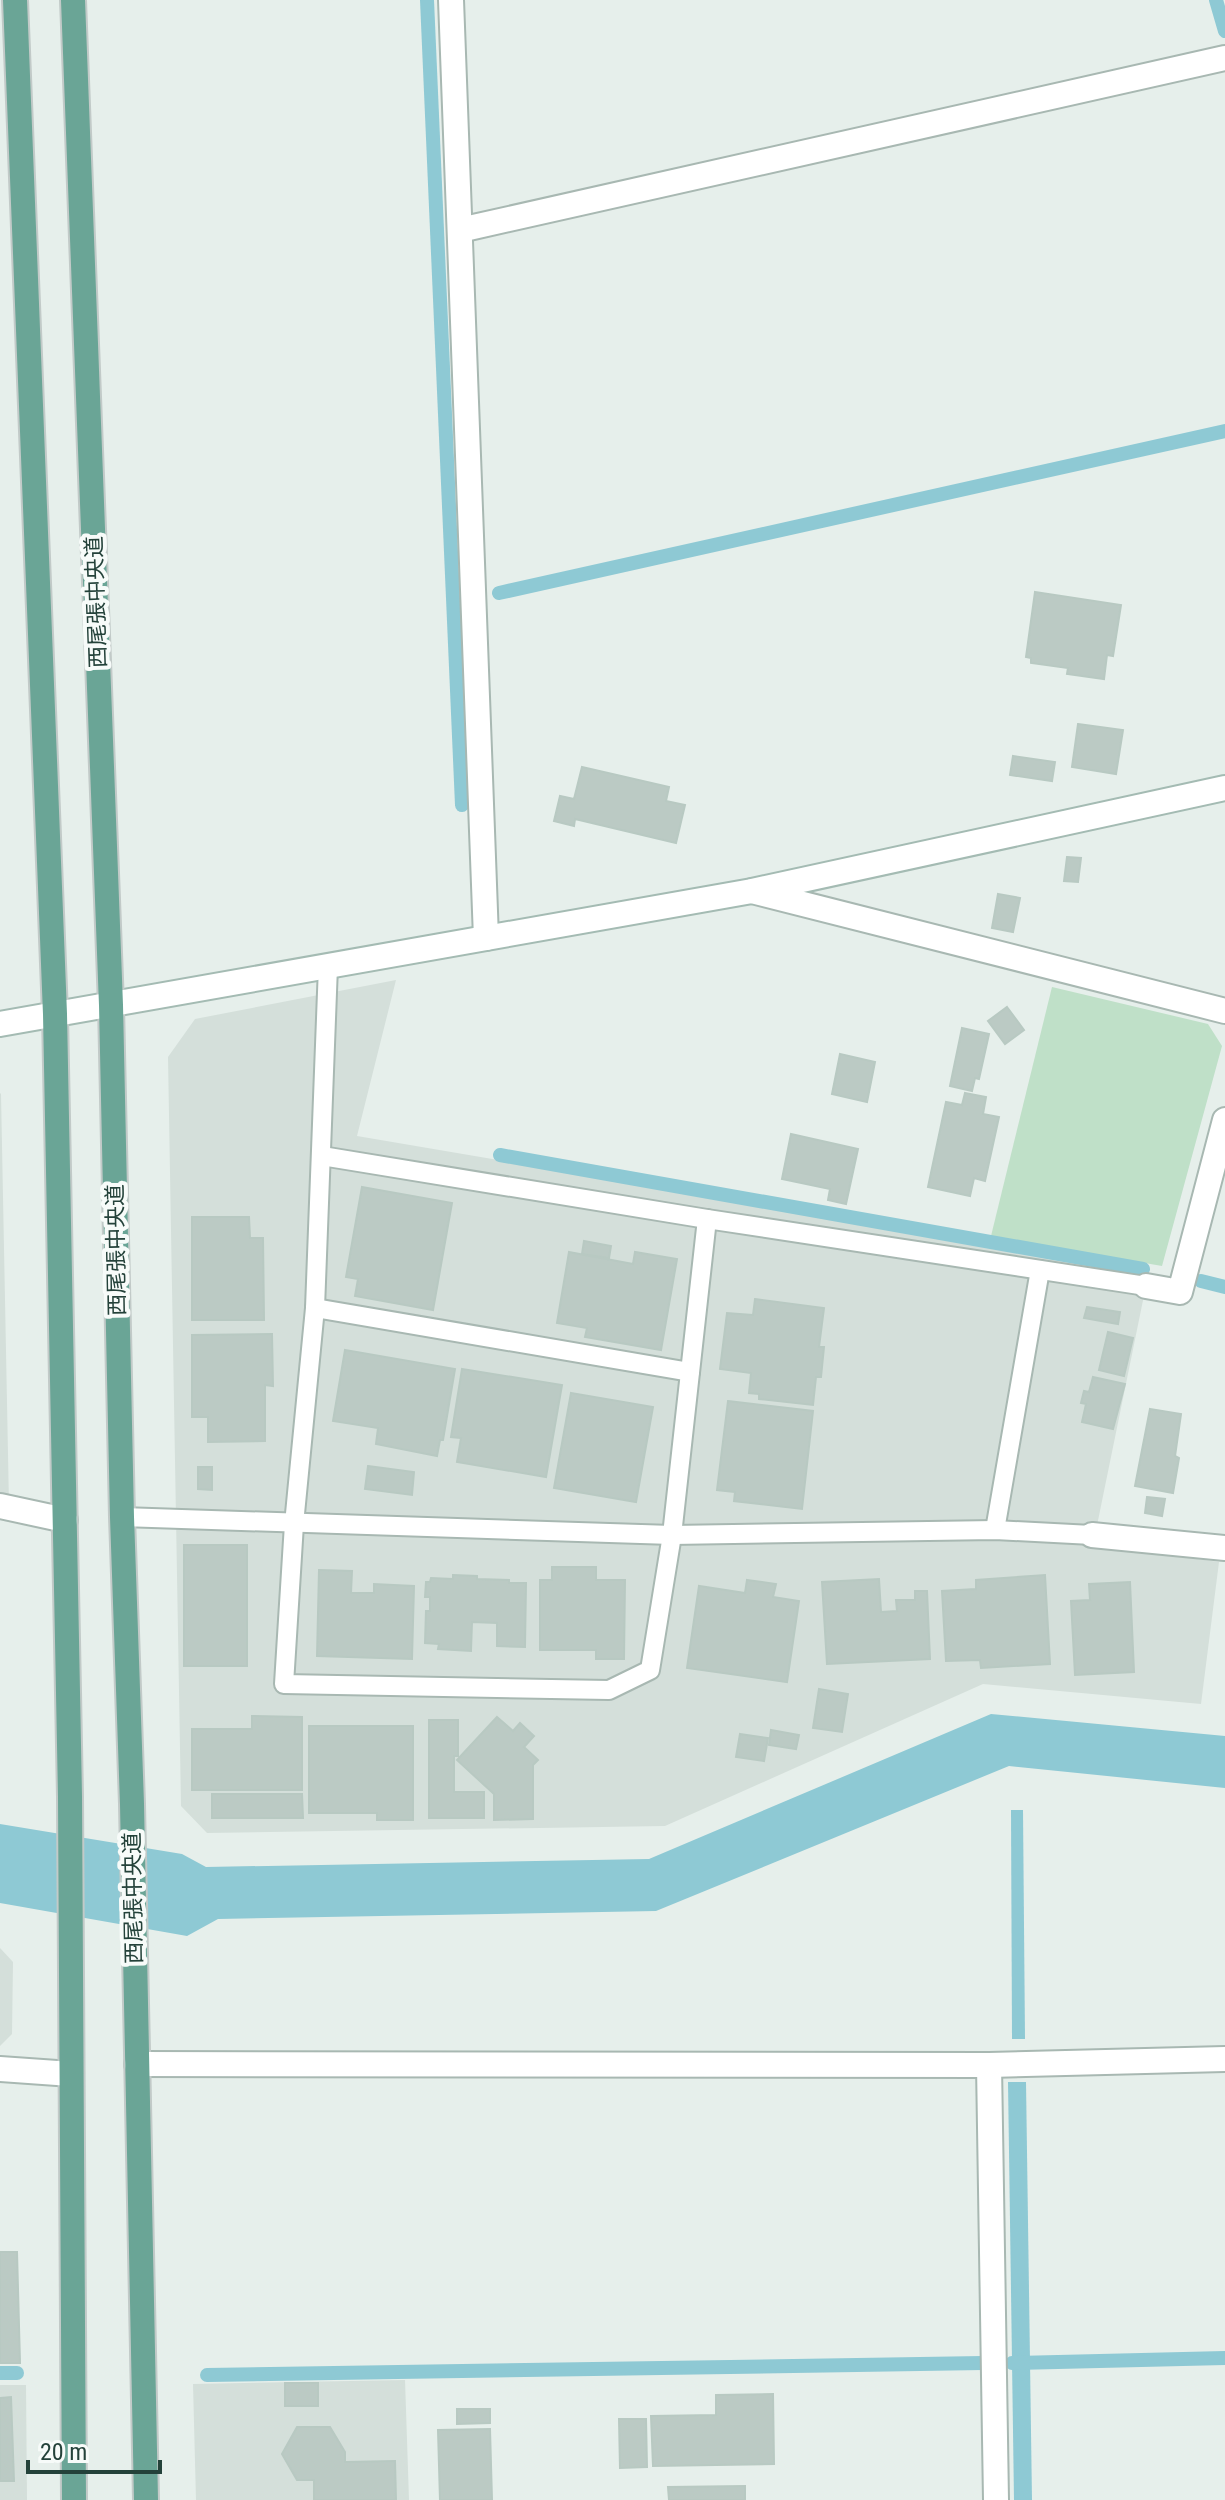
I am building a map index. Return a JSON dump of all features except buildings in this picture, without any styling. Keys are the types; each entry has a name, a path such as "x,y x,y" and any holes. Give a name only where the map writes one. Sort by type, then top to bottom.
{"main road":[{"path":"15,0 55,1014 70,1797 74,2500"},
{"name":"西尾張中央道","path":"73,0 111,1005 146,2500"}],"street":[{"path":"451,0 486,938"},
{"path":"460,230 1225,58"},
{"path":"0,1024 752,891 1225,788"},
{"path":"752,891 1225,1011"},
{"path":"1146,1286 1180,1292 1225,1120"},
{"path":"0,1506 65,1520"},
{"path":"1092,1535 1225,1548"},
{"path":"137,2064 989,2065 1225,2059"},
{"path":"989,2065 996,2500"},
{"path":"0,2069 71,2074"}],"lane":[{"path":"328,966 315,1308 294,1524 284,1684 609,1690 650,1670 672,1535 707,1219"},
{"path":"322,1156 1146,1286"},
{"path":"995,1530 1040,1270"},
{"path":"315,1308 690,1372"},
{"path":"122,1517 672,1535 995,1530 1092,1535"}],"shaded area":[{"path":"396,980 357,1136 1149,1271 1093,1545 1219,1562 1201,1704 983,1684 665,1826 207,1833 181,1806 168,1057 195,1019"},
{"path":"1,1094 9,1505 0,1502"},
{"path":"0,1948 13,1962 12,2034 0,2046"},
{"path":"405,2380 409,2500 196,2500 193,2384"},
{"path":"0,2385 26,2385 27,2500 0,2500"}],"green space":[{"path":"1052,987 1208,1024 1222,1046 1162,1266 991,1236"}],"water":[{"path":"991,1714 1225,1736 1225,1788 1009,1766 656,1911 218,1919 187,1936 0,1903 0,1824 182,1854 206,1867 649,1859"},
{"path":"1011,1810 1023,1810 1025,2039 1012,2039"},
{"path":"1008,2082 1026,2082 1032,2500 1014,2500"}],"waterway":[{"path":"427,0 462,805"},
{"path":"1216,0 1225,31"},
{"path":"499,593 1225,431"},
{"path":"500,1155 1143,1269"},
{"path":"1201,1281 1225,1287"},
{"path":"1012,2363 1225,2358"},
{"path":"207,2375 983,2363"},
{"path":"0,2373 17,2373"}]}
